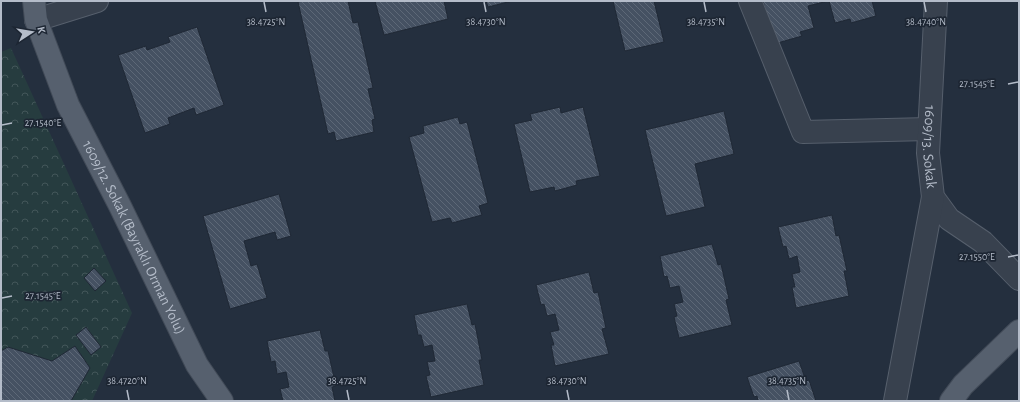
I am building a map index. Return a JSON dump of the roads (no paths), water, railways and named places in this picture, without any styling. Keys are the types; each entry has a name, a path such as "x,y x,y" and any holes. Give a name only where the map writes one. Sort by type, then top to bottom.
{"main road":[{"name":"1609/12. Sokak (Bayraklı Orman Yolu)","path":"35,10 68,105 120,206 197,365 222,401"},
{"path":"951,401 963,385 1019,331"}],"street":[{"path":"35,10 97,1"},
{"path":"750,1 803,132 929,129"},
{"name":"1609/13. Sokak","path":"936,1 928,153 933,197 949,218 983,242 1019,279"},
{"path":"895,401 933,197"}]}
